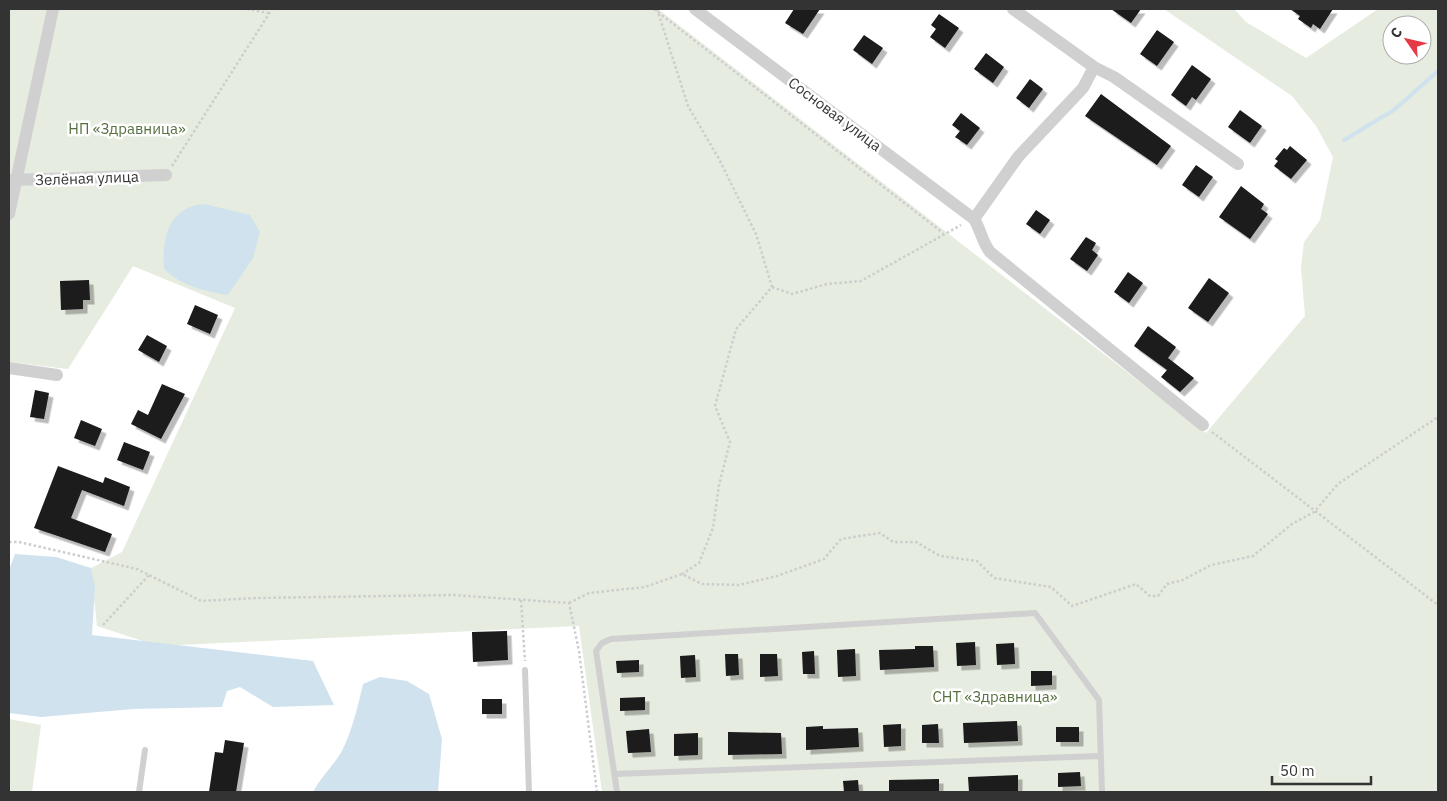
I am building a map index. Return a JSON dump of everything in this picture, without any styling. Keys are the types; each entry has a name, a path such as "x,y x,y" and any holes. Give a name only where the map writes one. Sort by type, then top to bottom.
{"street":[{"path":"9,214 13,180 54,9"},
{"name":"Сосновая улица","path":"696,9 974,219"},
{"path":"1013,9 1094,67 1114,77 1238,164"},
{"path":"1094,67 1083,88 1018,158 974,219 980,228 982,242 990,252 1203,424"},
{"name":"Зелёная улица","path":"13,180 166,174"},
{"path":"9,368 57,375"}],"lane":[{"path":"617,792 596,651 602,643 611,639 1035,613 1099,700 1102,792"},
{"path":"525,670 529,792"},
{"path":"139,792 145,750"},
{"path":"615,774 1100,756"}],"path":[{"path":"248,9 269,13"},
{"path":"166,174 272,9"},
{"path":"656,10 943,233"},
{"path":"656,10 688,106 719,158 756,234 772,287"},
{"path":"772,287 792,294 827,284 861,281 943,233 974,219"},
{"path":"9,542 19,542 137,569 201,601 256,598 452,595 569,603 588,593 645,587 682,574 700,563 713,528 719,486 730,442 715,406 736,329 772,287"},
{"path":"682,574 702,584 740,585 777,576 824,558 841,539 880,533 893,542 916,542 940,556 976,561 994,578 1051,587 1072,606 1136,584 1150,596 1158,596 1167,584 1184,580 1211,564 1252,556 1292,524 1314,512 1338,484 1438,417"},
{"path":"1203,424 1314,512 1438,605"},
{"path":"103,625 149,575"},
{"path":"521,600 525,670"},
{"path":"569,603 578,651 597,792"}],"green space":[{"path":"9,9 658,9 1206,433 1305,316 1301,267 1304,242 1320,220 1333,157 1316,126 1292,96 1164,9 1234,9 1246,22 1306,58 1378,9 1438,9 1438,792 602,792 579,626 158,646 97,626 91,568 122,552 235,308 133,266 68,369 9,362"},
{"path":"9,719 41,725 32,792 9,792"}],"water":[{"path":"204,204 250,215 260,232 253,258 228,295 210,292 186,284 164,269 164,246 170,226 182,211 192,206"},
{"path":"15,554 56,557 91,568 95,588 92,635 313,661 334,705 273,707 240,687 227,691 222,707 133,709 41,717 9,713 9,570"},
{"path":"380,677 407,681 429,694 442,739 438,792 313,792 346,743 363,684"}],"building":[{"path":"794,9 820,9 803,34 785,23"},
{"path":"1111,9 1141,9 1131,23"},
{"path":"1290,9 1333,9 1320,29 1313,24 1311,28 1298,19 1300,16"},
{"path":"939,14 959,28 945,48 930,37 936,29 931,25"},
{"path":"1157,30 1174,42 1157,66 1140,54"},
{"path":"864,35 883,48 872,64 853,50"},
{"path":"986,53 1004,67 993,83 974,69"},
{"path":"1192,65 1211,79 1196,100 1192,97 1186,106 1171,95"},
{"path":"1030,79 1043,89 1029,108 1016,98"},
{"path":"1101,94 1171,146 1157,165 1085,116"},
{"path":"1240,110 1262,126 1250,143 1228,127"},
{"path":"961,113 980,128 967,145 955,137 960,131 952,125"},
{"path":"1290,146 1307,160 1291,179 1274,166 1278,161 1275,159 1284,148 1287,150"},
{"path":"1196,165 1213,177 1199,197 1182,185"},
{"path":"1241,186 1264,204 1261,209 1268,214 1250,239 1219,217"},
{"path":"1036,210 1050,220 1040,234 1026,224"},
{"path":"1086,237 1096,243 1092,250 1098,255 1087,271 1070,259"},
{"path":"1128,272 1143,283 1129,303 1114,292"},
{"path":"1209,278 1229,293 1208,322 1188,308"},
{"path":"89,280 90,300 83,300 83,309 61,310 60,281"},
{"path":"195,305 218,315 210,334 187,324"},
{"path":"1148,326 1176,347 1168,358 1194,378 1180,392 1161,377 1167,370 1134,346"},
{"path":"147,335 167,346 159,362 138,350"},
{"path":"162,384 185,394 161,439 131,424 138,410 148,415"},
{"path":"35,390 49,393 44,419 30,417"},
{"path":"81,420 102,429 95,446 74,438"},
{"path":"124,442 150,452 143,470 117,460"},
{"path":"58,466 103,483 105,477 130,487 124,506 82,490 71,518 112,534 105,552 34,528"},
{"path":"507,631 508,660 473,662 472,632"},
{"path":"975,642 976,665 957,666 956,643"},
{"path":"1014,643 1015,664 997,665 996,644"},
{"path":"915,646 933,646 934,667 880,670 879,650 915,649"},
{"path":"855,649 856,676 838,677 837,650"},
{"path":"814,651 815,674 803,674 802,652"},
{"path":"725,654 738,654 739,675 726,676"},
{"path":"760,654 777,654 778,676 760,677"},
{"path":"695,655 696,677 681,678 680,656"},
{"path":"639,660 639,672 617,673 616,661"},
{"path":"1031,671 1052,671 1052,685 1031,686"},
{"path":"645,697 645,710 620,711 620,698"},
{"path":"482,699 502,699 502,714 482,714"},
{"path":"1017,721 1018,741 964,743 963,723"},
{"path":"901,724 901,746 884,747 883,725"},
{"path":"938,724 939,743 922,743 922,725"},
{"path":"823,726 823,729 858,728 859,747 806,750 806,727"},
{"path":"1056,727 1079,727 1079,742 1056,742"},
{"path":"649,729 651,752 628,753 626,731"},
{"path":"728,732 781,733 782,754 728,755"},
{"path":"698,733 698,755 674,756 674,734"},
{"path":"225,740 244,743 236,792 209,792 215,752 223,753"},
{"path":"1080,772 1081,786 1058,787 1058,773"},
{"path":"1018,775 1018,792 969,792 968,777"},
{"path":"939,779 939,792 889,792 889,780"},
{"path":"858,780 859,792 844,792 843,781"}],"waterway":[{"path":"1344,140 1394,110 1438,71"}],"park label":[{"name":"НП «Здравница»","path":"127,128"},
{"name":"СНТ «Здравница»","path":"995,696"}]}
